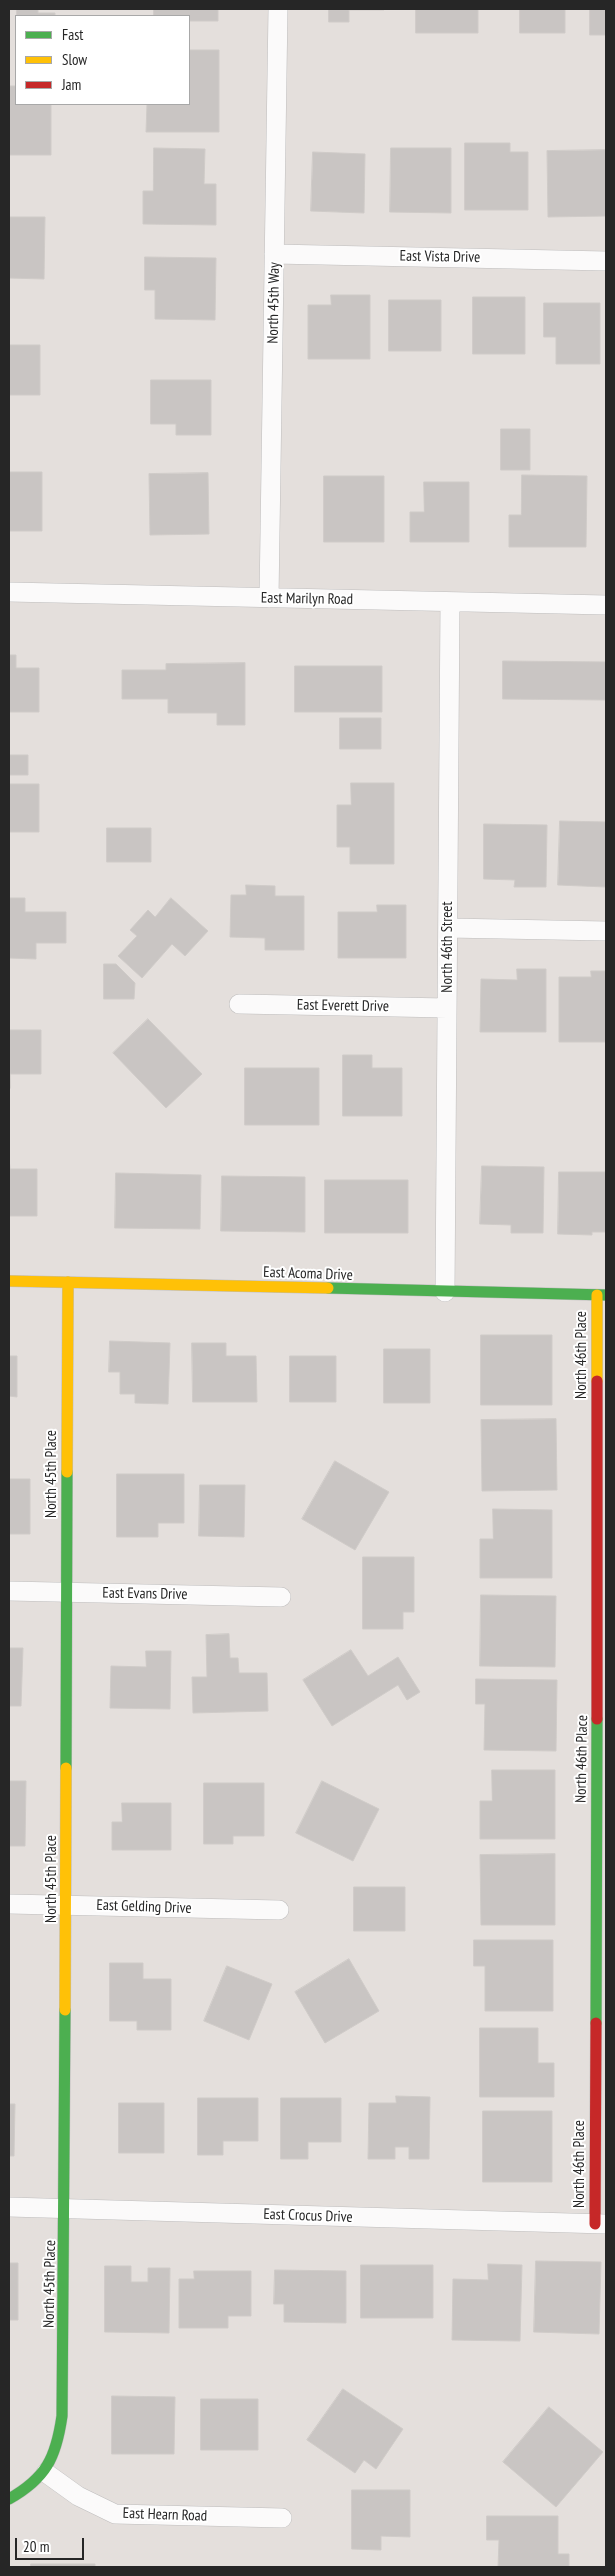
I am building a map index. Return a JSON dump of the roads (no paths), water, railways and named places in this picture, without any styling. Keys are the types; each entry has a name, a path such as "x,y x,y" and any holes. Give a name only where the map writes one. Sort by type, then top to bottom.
{"street":[{"name":"North 45th Way","path":"269,598 278,9"},
{"name":"East Vista Drive","path":"274,254 606,261"},
{"name":"East Marilyn Road","path":"9,592 606,605"},
{"name":"North 46th Street","path":"445,1292 450,602"},
{"path":"448,928 606,931"},
{"name":"East Everett Drive","path":"239,1004 447,1008"},
{"name":"East Acoma Drive","path":"9,1281 601,1295"},
{"name":"North 45th Place","path":"46,2473 56,2452 62,2426 64,2399 68,1282"},
{"name":"North 46th Place","path":"600,2224 601,1295"},
{"name":"East Evans Drive","path":"9,1591 281,1597"},
{"name":"East Gelding Drive","path":"9,1904 279,1910"},
{"name":"East Crocus Drive","path":"9,2207 600,2224"},
{"path":"9,2499 46,2473"},
{"name":"East Hearn Road","path":"46,2473 78,2496 115,2514 282,2518"}]}
